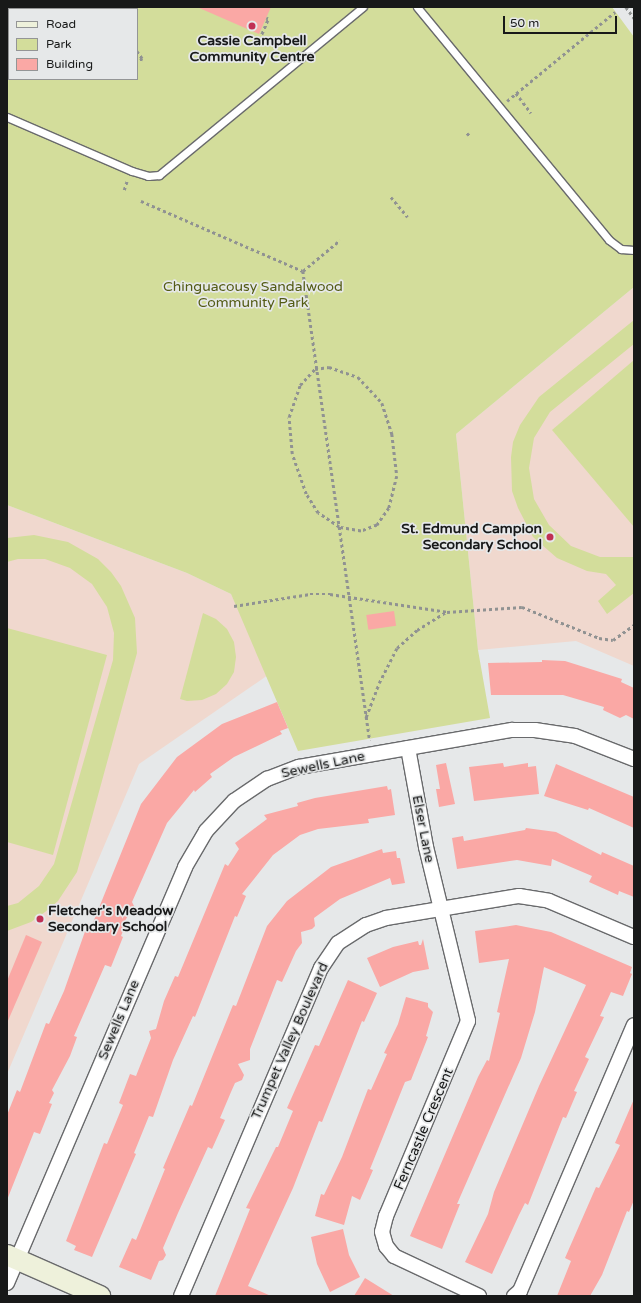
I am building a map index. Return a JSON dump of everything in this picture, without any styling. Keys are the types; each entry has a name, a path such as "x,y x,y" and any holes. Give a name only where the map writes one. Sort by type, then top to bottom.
{"street":[{"name":"Sewells Lane","path":"7,1284 12,1257 185,867 206,831 234,801 254,786 282,772 315,764 512,730 536,730 575,736 634,759"},
{"name":"Elser Lane","path":"408,748 426,847 441,908"},
{"name":"Trumpet Valley Boulevard","path":"181,1296 320,968 338,943 376,921 441,908 519,896 534,897 634,937"},
{"name":"Ferncastle Crescent","path":"441,908 468,1021 386,1216 382,1232 386,1246 394,1256 479,1296"},
{"path":"514,1296 520,1291 634,1024"},
{"path":"12,1257 100,1296"}],"lane":[{"path":"7,117 132,171 148,176 158,174 362,7"},
{"path":"417,7 609,240 621,249 634,250"}],"path":[{"path":"626,7 634,18"},
{"path":"505,103 615,12"},
{"path":"257,45 268,19 266,18"},
{"path":"138,52 142,58 140,63"},
{"path":"516,93 531,113"},
{"path":"467,133 470,136"},
{"path":"124,190 128,178"},
{"path":"391,197 408,217"},
{"path":"140,201 303,270"},
{"path":"303,270 340,240"},
{"path":"303,270 315,369 370,740"},
{"path":"329,367 358,377 382,403 392,434 397,476 389,508 377,525 361,531 339,527 318,513 306,494 292,454 289,417 300,385 315,369 329,367"},
{"path":"234,606 310,594 348,596 447,612 522,607 599,638 613,640 634,625"},
{"path":"366,717 379,683 397,648 417,630 447,612"}],"shaded area":[{"name":"St. Edmund Campion Secondary School","path":"634,287 634,666 576,641 478,650 456,434"},
{"name":"Fletcher's Meadow Secondary School","path":"7,505 187,573 231,594 268,675 139,764 7,1074"}],"green space":[{"name":"Chinguacousy Sandalwood Community Park","path":"7,7 612,7 634,37 634,287 456,434 478,650 490,718 298,751 231,594 187,573 7,505"},
{"path":"634,320 634,344 550,412 534,438 529,468 534,499 549,525 571,546 600,557 634,557 634,593 607,614 598,601 616,585 606,574 587,571 557,558 533,537 518,508 512,491 511,457 513,442 520,425 539,397"},
{"path":"634,360 634,527 552,430"},
{"path":"34,535 68,542 98,559 111,572 121,586 135,618 137,653 77,872 58,901 45,912 31,922 7,931 7,906 18,903 39,886 54,864 113,660 114,633 107,607 92,584 70,568 45,559 18,559 7,562 7,538"},
{"path":"203,613 216,619 227,629 234,642 236,657 234,672 227,684 216,694 202,700 187,701 180,699"},
{"path":"7,628 107,655 53,855 7,842"}],"building":[{"name":"Cassie Campbell Community Centre","path":"197,7 271,7 259,34"},
{"path":"394,611 396,626 368,630 366,615"},
{"path":"542,660 565,661 622,679 621,682 634,688 634,719 626,715 620,718 603,710 604,707 563,695 491,695 488,663 542,662"},
{"path":"277,702 288,728 280,731 282,734 234,757 210,774 212,777 195,792 194,790 167,823 132,902 134,906 123,924 125,926 121,936 123,937 111,967 105,965 74,1036 77,1037 70,1056 52,1090 54,1093 49,1103 52,1104 40,1134 34,1132 7,1200 7,1115 17,1090 20,1092 46,1023 49,1024 64,991 88,923 92,925 141,804 177,757 222,724"},
{"path":"446,763 455,804 439,807 436,789 440,789 436,765"},
{"path":"503,763 504,767 528,763 528,767 536,766 539,794 474,801 469,767"},
{"path":"556,764 634,797 634,828 589,808 588,810 544,796"},
{"path":"387,786 388,790 391,789 395,815 368,819 369,823 318,829 300,835 273,855 242,894 246,896 237,917 235,916 195,1017 193,1016 173,1060 153,1117 149,1116 134,1153 136,1154 92,1257 74,1250 76,1246 66,1241 104,1143 107,1144 123,1105 119,1103 130,1074 136,1076 151,1038 149,1031 156,1029 164,1001 175,976 178,977 225,864 228,866 239,849 235,843 267,819 264,815 298,806 297,803 315,798"},
{"path":"526,828 556,832 601,855 602,852 634,866 634,897 619,891 618,895 589,882 592,876 552,859 551,866 517,860 457,869 452,838 463,836 464,841 525,830"},
{"path":"382,849 383,853 396,851 397,858 400,858 405,883 392,885 390,878 340,899 314,918 315,926 312,929 301,932 302,943 296,951 282,982 277,980 250,1049 250,1060 238,1064 244,1075 242,1080 235,1083 220,1118 225,1120 212,1149 208,1147 178,1213 163,1248 166,1255 163,1260 159,1261 151,1280 119,1267 132,1238 136,1240 165,1169 163,1168 190,1105 192,1106 233,1005 236,1006 267,926 287,901 331,867"},
{"path":"516,925 551,932 632,967 630,973 632,974 623,996 611,992 600,1016 604,1017 585,1057 589,1059 574,1091 577,1092 566,1118 563,1117 528,1205 525,1203 492,1274 465,1262 488,1214 494,1192 539,1086 586,985 544,967 535,1012 521,1058 457,1204 460,1204 442,1249 410,1236 478,1077 487,1060 489,1061 500,1013 497,1012 509,959 479,963 475,931"},
{"path":"26,935 42,942 7,1023 7,981"},
{"path":"423,939 429,969 413,972 380,987 367,958 393,947 418,941 419,945 421,945"},
{"path":"348,980 377,993 364,1022 362,1021 322,1122 319,1121 293,1188 248,1286 271,1296 215,1296 250,1209 246,1208 276,1147 278,1147 293,1111 287,1108 315,1045 319,1046"},
{"path":"406,997 428,1003 428,1007 433,1012 426,1036 428,1037 411,1080 405,1082 370,1169 373,1170 360,1200 352,1196 344,1225 315,1216 321,1194 324,1195 342,1157 368,1089 371,1090 387,1054 384,1053 398,1024"},
{"path":"634,1099 634,1200 629,1212 627,1211 602,1275 590,1296 557,1296 571,1261 565,1258 596,1187 599,1188 620,1145 615,1143"},
{"path":"343,1229 349,1255 360,1277 330,1292 317,1264 311,1237"},
{"path":"365,1278 394,1296 354,1296"}],"place":[{"name":"Cassie Campbell Community Centre","path":"252,26"},
{"name":"St. Edmund Campion Secondary School","path":"550,537"},
{"name":"Fletcher's Meadow Secondary School","path":"40,919"}]}
